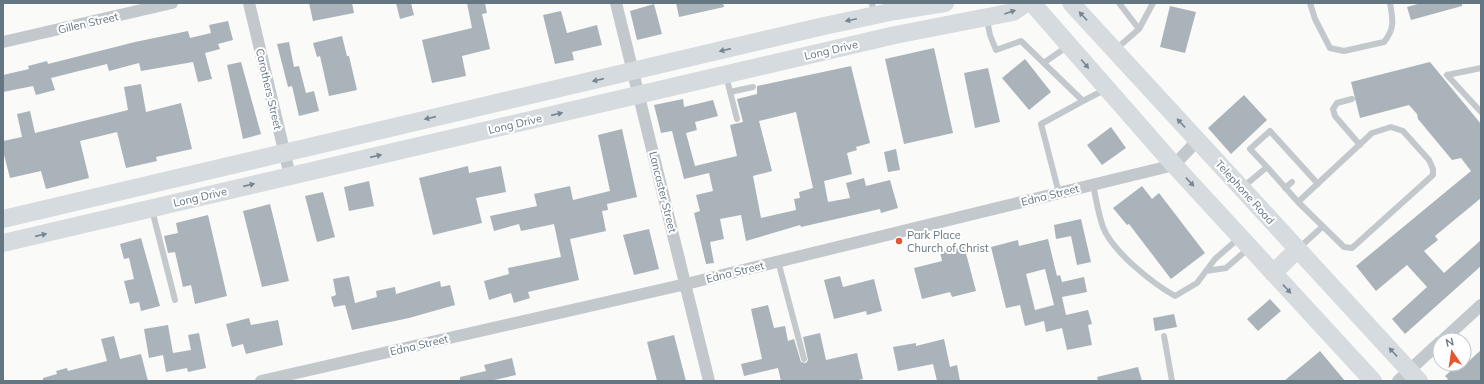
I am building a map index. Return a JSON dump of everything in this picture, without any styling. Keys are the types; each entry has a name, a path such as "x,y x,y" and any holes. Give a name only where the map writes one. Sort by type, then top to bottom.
{"main road":[{"path":"3,219 824,26 873,9 945,3"},
{"name":"Long Drive","path":"3,243 640,95 728,83 829,51 896,35 1013,12 1026,3"},
{"path":"1032,3 1174,165 1373,381"},
{"name":"Telephone Road","path":"1071,3 1198,140 1409,377"},
{"path":"824,26 829,51"},
{"path":"459,111 465,136"},
{"path":"61,205 66,229"},
{"path":"1273,273 1297,250"}],"street":[{"name":"Gillen Street","path":"3,42 172,3"},
{"name":"Carothers Street","path":"249,3 290,176"},
{"name":"Lancaster Street","path":"616,3 640,95 709,381"},
{"path":"1174,165 1198,140"},
{"name":"Edna Street","path":"262,381 686,284 1174,165"},
{"path":"1451,332 1481,305"},
{"path":"1409,377 1432,351"}],"lane":[{"path":"1119,3 1139,29"},
{"path":"1114,50 1139,29 1153,3"},
{"path":"1310,3 1315,19 1330,48 1344,51 1384,42 1391,33 1393,17 1390,3"},
{"path":"986,18 990,35 996,50 1021,42 1045,62 1083,101"},
{"path":"1045,62 1069,46"},
{"path":"1481,68 1447,75 1481,112"},
{"path":"737,119 728,83 753,86"},
{"path":"1059,193 1041,124 1106,89"},
{"path":"1352,99 1337,103 1333,109 1335,116 1360,145"},
{"path":"1298,202 1318,184 1360,145 1372,133 1380,129 1391,127 1403,131 1428,160 1433,169 1433,175 1352,248 1344,247 1322,227 1298,202 1285,188 1277,173 1265,165 1250,149 1270,131 1293,160 1318,184"},
{"path":"1242,189 1265,165 1268,158"},
{"path":"1285,188 1292,182"},
{"path":"1093,185 1103,227 1117,249 1169,293 1175,296 1197,284 1215,259 1245,242"},
{"path":"152,208 175,300"},
{"path":"1297,250 1322,227"},
{"path":"1206,271 1226,268 1245,242"},
{"path":"778,261 804,359"},
{"path":"1164,336 1172,381"}],"building":[{"path":"309,3 352,3 354,13 313,21"},
{"path":"396,3 411,3 414,15 400,19"},
{"path":"467,3 485,3 487,13 482,14 490,49 462,56 466,76 432,83 422,40 472,28"},
{"path":"676,3 723,3 724,7 679,17"},
{"path":"1421,3 1462,3 1462,6 1411,20 1407,7"},
{"path":"654,4 662,34 637,40 630,11"},
{"path":"1170,6 1196,12 1185,53 1160,47"},
{"path":"561,11 567,33 597,25 602,45 572,52 574,60 555,64 543,15"},
{"path":"228,21 233,40 218,44 220,49 205,53 212,79 198,82 193,62 141,71 139,63 109,71 107,64 51,78 55,90 36,95 33,86 3,92 3,75 29,69 28,66 47,61 48,64 135,42 188,31 190,38 211,33 209,25"},
{"path":"342,36 347,56 349,56 357,90 329,96 320,56 317,57 313,43"},
{"path":"289,42 294,67 299,66 306,93 314,91 319,111 299,116 292,86 288,87 277,44"},
{"path":"934,48 953,133 904,144 885,59"},
{"path":"1025,59 1051,92 1029,110 1002,78"},
{"path":"241,62 261,134 243,139 227,65"},
{"path":"1430,62 1481,124 1481,198 1435,236 1438,240 1424,251 1444,273 1481,240 1481,266 1405,334 1392,319 1427,287 1407,265 1376,291 1356,266 1471,171 1461,158 1452,160 1418,119 1417,114 1409,105 1360,118 1351,82"},
{"path":"851,66 870,143 856,147 857,150 847,153 852,174 824,181 828,202 850,198 846,183 864,178 866,186 890,180 898,208 881,213 880,209 801,227 800,225 746,241 741,215 720,219 724,239 710,242 714,263 706,264 694,213 700,211 696,195 713,191 709,173 684,179 672,131 661,133 654,105 683,99 684,107 713,100 718,116 695,122 697,130 686,133 695,166 737,156 730,125 743,122 737,99 757,94 757,86","holes":["796,112 813,188 799,192 800,198 794,199 796,210 761,218 753,176 772,171 759,121"]},
{"path":"988,68 1000,122 975,128 964,73"},
{"path":"141,84 146,112 181,103 192,149 156,157 157,161 126,168 117,132 80,141 89,178 46,189 41,171 10,178 3,151 3,141 22,137 17,114 30,111 35,133 128,110 124,87"},
{"path":"1244,95 1267,120 1231,154 1208,128"},
{"path":"1111,127 1126,148 1102,165 1087,145"},
{"path":"622,129 637,197 607,204 608,210 602,211 606,231 570,239 579,280 528,292 530,298 514,303 511,293 489,300 484,281 509,274 508,268 561,257 554,224 521,231 519,224 494,231 490,216 537,206 534,194 570,186 573,200 610,191 598,135"},
{"path":"896,149 900,170 888,172 884,152"},
{"path":"468,166 469,173 501,166 506,192 476,198 482,223 433,235 419,178"},
{"path":"369,181 374,206 349,211 344,187"},
{"path":"1142,186 1152,199 1159,193 1205,253 1171,279 1129,224 1127,225 1113,208"},
{"path":"323,192 335,237 317,242 305,196"},
{"path":"270,204 289,281 262,287 243,211"},
{"path":"208,215 227,296 195,304 191,285 183,287 175,252 168,253 164,236 178,233 176,223"},
{"path":"1081,219 1091,262 1077,265 1071,236 1056,239 1054,225"},
{"path":"649,229 659,269 634,275 623,235"},
{"path":"141,238 160,306 141,311 139,302 130,304 124,281 134,279 129,258 124,259 120,244"},
{"path":"1048,239 1057,276 1060,275 1062,282 1084,277 1087,292 1062,297 1066,315 1088,310 1092,324 1088,325 1092,345 1067,350 1062,328 1046,332 1044,321 1025,326 1020,305 1006,308 991,247 1018,240 1019,246","holes":["1045,269 1054,305 1035,310 1026,274"]},
{"path":"964,246 976,291 952,297 950,292 922,299 914,268 942,261 940,252"},
{"path":"349,276 355,303 377,297 376,291 395,287 396,294 440,281 441,287 450,285 455,305 409,318 352,330 345,305 334,307 331,297 336,295 333,279"},
{"path":"840,276 843,287 874,279 882,311 867,315 866,311 834,319 824,280"},
{"path":"1270,299 1281,311 1258,331 1247,319"},
{"path":"768,305 774,328 785,326 788,341 794,339 801,362 806,363 808,360 803,337 820,333 826,360 857,353 863,379 854,381 781,381 778,368 744,376 741,364 762,359 751,309"},
{"path":"1174,314 1177,327 1155,331 1153,318"},
{"path":"249,318 251,325 278,320 283,345 246,354 243,344 232,347 226,324"},
{"path":"168,325 173,353 191,350 188,335 199,333 206,368 188,372 187,368 166,372 163,355 149,358 144,329"},
{"path":"674,335 686,381 657,381 647,342"},
{"path":"114,336 120,359 141,354 148,381 43,381 43,378 57,374 56,371 67,368 68,371 107,361 101,339"},
{"path":"944,339 950,367 957,365 960,381 937,381 933,364 898,371 893,347 916,343 916,346"},
{"path":"1481,350 1481,381 1446,381 1448,379 1445,376 1449,372 1472,372 1472,358"},
{"path":"1320,351 1345,381 1284,381"},
{"path":"512,358 516,375 490,381 460,381 460,377 486,371 484,365"},
{"path":"1138,367 1142,381 1098,381 1097,377"}],"place":[{"name":"Park Place Church of Christ","path":"899,241"}]}
